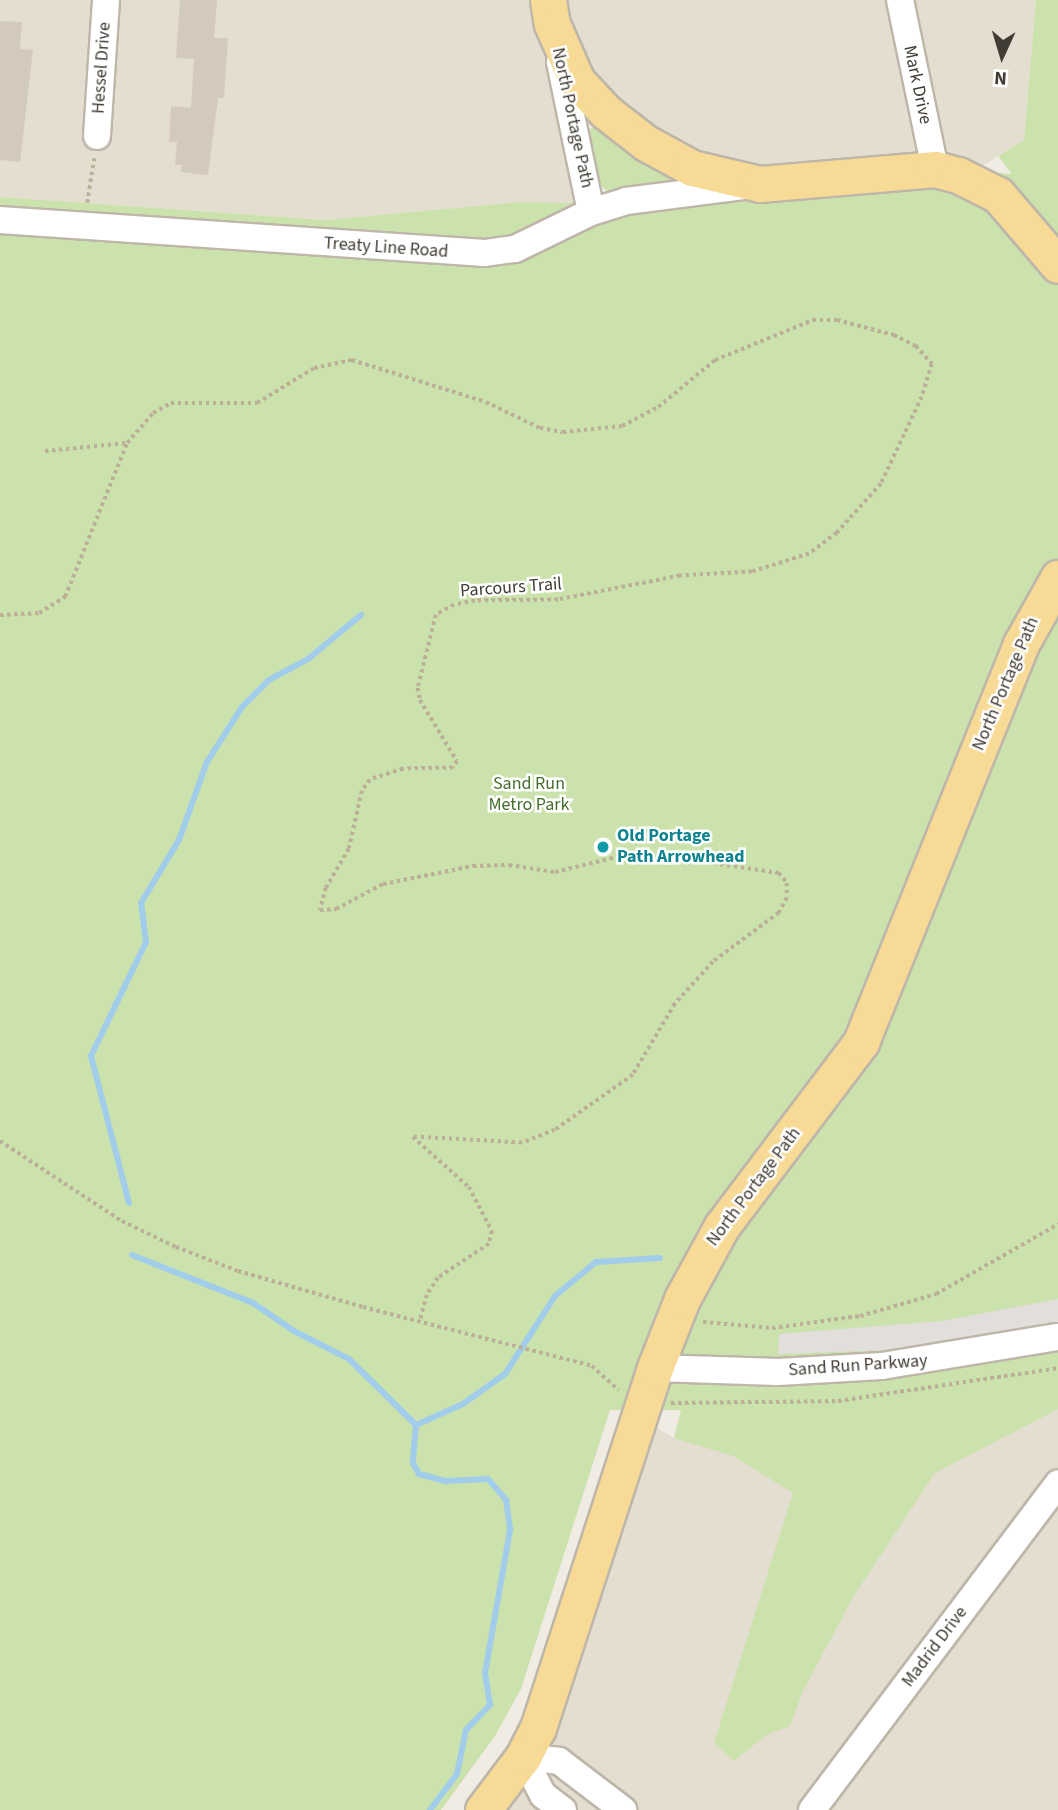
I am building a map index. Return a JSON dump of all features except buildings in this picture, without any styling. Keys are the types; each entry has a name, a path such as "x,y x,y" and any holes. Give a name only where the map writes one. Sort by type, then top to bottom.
{"main road":[{"name":"North Portage Path","path":"550,12 577,81 606,112 646,143 692,168 760,184 935,169 979,184 998,195 1058,265"},
{"name":"North Portage Path","path":"483,1810 523,1757 538,1728 655,1368 682,1299 722,1226 861,1042 1021,644 1058,578"}],"street":[{"name":"Hessel Drive","path":"97,136 106,0"},
{"name":"Mark Drive","path":"900,0 935,169"},
{"name":"North Portage Path","path":"550,12 591,212"},
{"name":"Treaty Line Road","path":"0,220 485,253 515,249 591,212 626,201 760,184"},
{"name":"Sand Run Parkway","path":"655,1368 778,1372 882,1366 1058,1337"},
{"name":"Madrid Drive","path":"811,1810 1058,1483"},
{"path":"523,1757 543,1795 563,1810"},
{"path":"523,1757 559,1761 623,1810"}],"path":[{"path":"83,227 97,136"},
{"name":"Parcours Trail","path":"0,615 39,613 65,597 127,443 153,413 171,403 257,403 314,368 352,360 421,380 540,428 563,432 622,426 641,418 715,360 813,320 837,320 894,335 916,346 932,364 918,407 881,484 838,533 809,554 752,572 680,576 558,600 475,601 454,605 436,615 418,688 420,700 457,761 453,768 403,769 370,780 362,791 349,849 326,888 320,910 336,909 383,884 473,866 509,865 555,872 636,852 779,873 787,883 788,898 779,913 713,962 675,1004 632,1075 555,1130 522,1143 413,1137 469,1187 492,1231 489,1244 438,1278 427,1295 420,1321"},
{"path":"45,451 127,443"},
{"path":"0,1141 121,1221 176,1247 238,1271 592,1366"},
{"path":"701,1322 772,1328 860,1316 936,1294 1058,1224"},
{"path":"672,1404 838,1401 1058,1368"}],"shaded area":[{"path":"0,0 1036,0 1024,140 974,171 692,168 577,81 577,204 522,202 325,220 0,197"},
{"path":"1058,1299 1058,1326 918,1349 778,1354 779,1334 942,1321"},
{"path":"1058,1394 1058,1810 483,1810 491,1801 639,1417 674,1438"}],"green space":[{"name":"Sand Run Metro Park","path":"1036,0 1058,0 1058,1409 935,1473 853,1597 803,1691 790,1726 766,1735 734,1761 714,1743 793,1493 733,1456 674,1438 681,1410 610,1410 521,1689 495,1736 441,1810 0,1810 0,197 325,220 522,202 630,205 974,171 1012,174 998,156 1024,140"},
{"path":"599,125 672,176 673,182 612,194 603,188 595,176 587,138 588,130"}],"waterway":[{"path":"129,1203 91,1056 146,942 141,903 179,840 207,762 242,707 269,680 308,659 361,615"},
{"path":"132,1255 253,1303 294,1331 349,1359 416,1425 413,1463 419,1474 445,1481 488,1479 506,1500 510,1530 485,1673 490,1705 466,1730 457,1774 430,1810"},
{"path":"416,1425 463,1404 505,1374 555,1296 596,1262 660,1258"}],"place":[{"name":"Old Portage Path Arrowhead","path":"603,847"}]}
